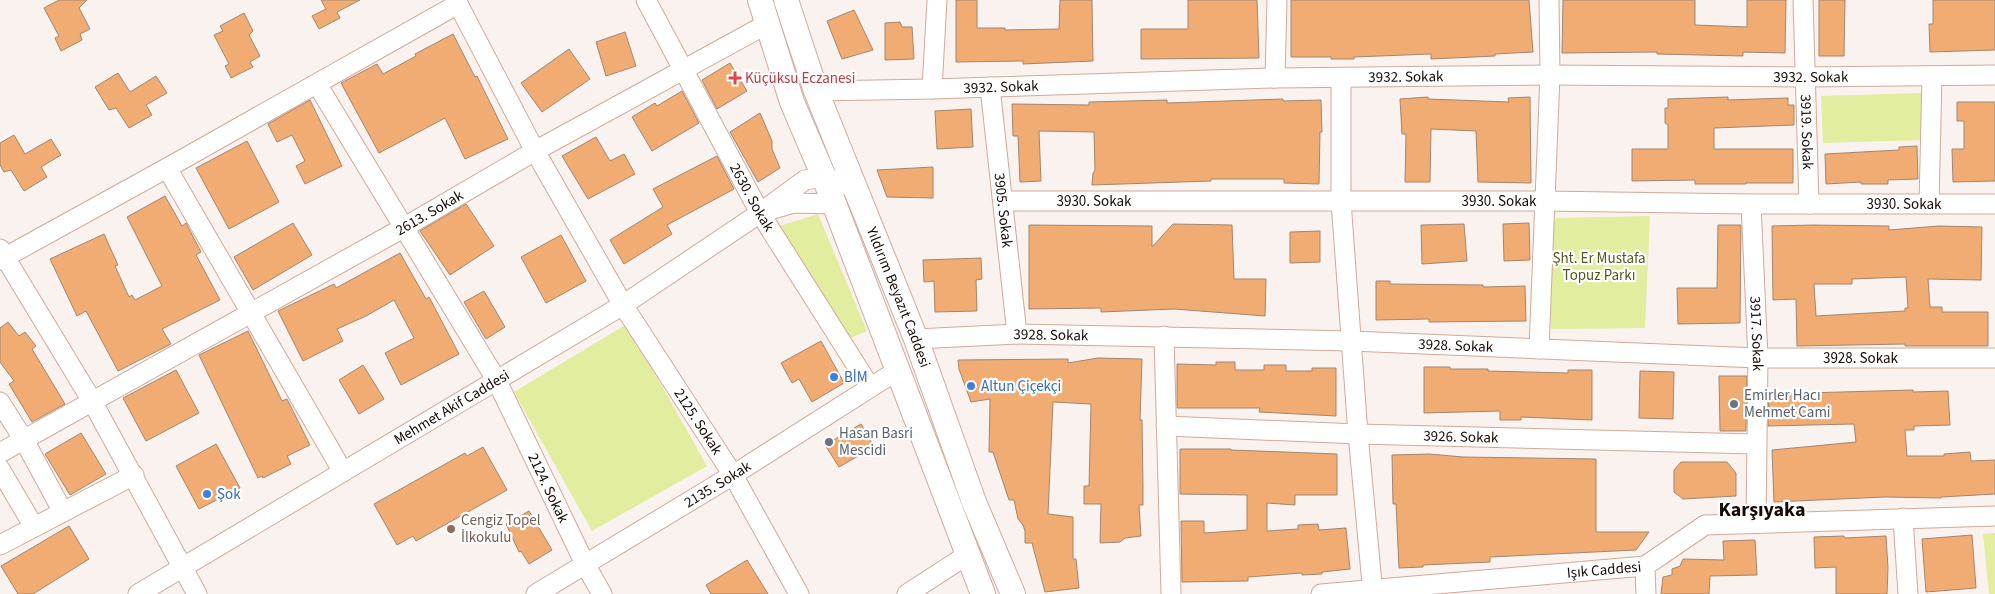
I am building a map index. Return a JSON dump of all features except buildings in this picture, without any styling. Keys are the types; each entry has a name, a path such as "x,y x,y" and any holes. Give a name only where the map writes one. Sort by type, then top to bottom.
{"main road":[{"name":"Yıldırım Beyazıt Caddesi","path":"760,0 792,102 824,177 983,594"},
{"name":"Yıldırım Beyazıt Caddesi","path":"786,0 816,91 916,339 974,502 1012,594"}],"street":[{"name":"2630. Sokak","path":"646,0 760,213 870,387"},
{"path":"932,89 937,0"},
{"path":"1275,78 1277,0"},
{"path":"1539,349 1550,75 1549,0"},
{"name":"3919. Sokak","path":"1803,0 1807,77 1809,204"},
{"path":"197,594 182,569 134,475 92,401 2,255 167,168 317,84 457,2"},
{"name":"2125. Sokak","path":"457,2 535,151 624,305 733,475 799,594"},
{"name":"2613. Sokak","path":"0,453 251,314 535,151 767,24"},
{"name":"3932. Sokak","path":"816,91 1275,78 1550,75 1807,77 1995,75"},
{"path":"1929,204 1932,76"},
{"path":"1341,78 1341,201 1358,434 1373,591"},
{"name":"2124. Sokak","path":"317,84 497,381 602,594"},
{"name":"3905. Sokak","path":"990,87 1017,334"},
{"path":"167,168 343,472"},
{"path":"824,177 854,188"},
{"name":"Mehmet Akif Caddesi","path":"138,594 624,305 760,213 805,180 824,177"},
{"name":"3930. Sokak","path":"1003,201 1544,201 1752,204 1995,204"},
{"path":"760,213 794,203 834,204"},
{"name":"3917. Sokak","path":"1752,204 1758,358 1756,523"},
{"name":"3928. Sokak","path":"916,339 1017,334 1164,336 1352,341 1758,358 1995,358"},
{"path":"1164,336 1170,594"},
{"name":"2135. Sokak","path":"536,594 733,475 898,370"},
{"path":"0,402 24,440 64,512"},
{"name":"3926. Sokak","path":"1166,426 1358,434 1756,444"},
{"path":"0,470 34,527"},
{"path":"0,545 134,475"},
{"name":"Işık Caddesi","path":"1322,594 1645,566 1706,525 1995,516"},
{"path":"1903,518 1908,594"},
{"path":"907,594 967,555"},
{"path":"1645,566 1646,594"}],"green space":[{"path":"1921,93 1923,140 1823,143 1821,96"},
{"path":"818,214 867,331 850,338 780,226"},
{"name":"Şht. Er Mustafa Topuz Parkı","path":"1650,216 1645,328 1551,329 1550,234 1556,218"},
{"path":"627,324 707,466 592,531 514,392"},
{"path":"1995,533 1995,594 1989,594 1983,534"}],"place":[{"name":"Küçüksu Eczanesi","path":"735,78"},
{"name":"BİM","path":"834,377"},
{"name":"Altun Çiçekçi","path":"971,386"},
{"name":"Emirler Hacı Mehmet Cami","path":"1734,404"},
{"name":"Hasan Basri Mescidi","path":"829,442"},
{"name":"Şok","path":"207,494"},
{"name":"Cengiz Topel İlkokulu","path":"451,529"}],"district":[{"name":"Karşıyaka","path":"1762,509"}]}
